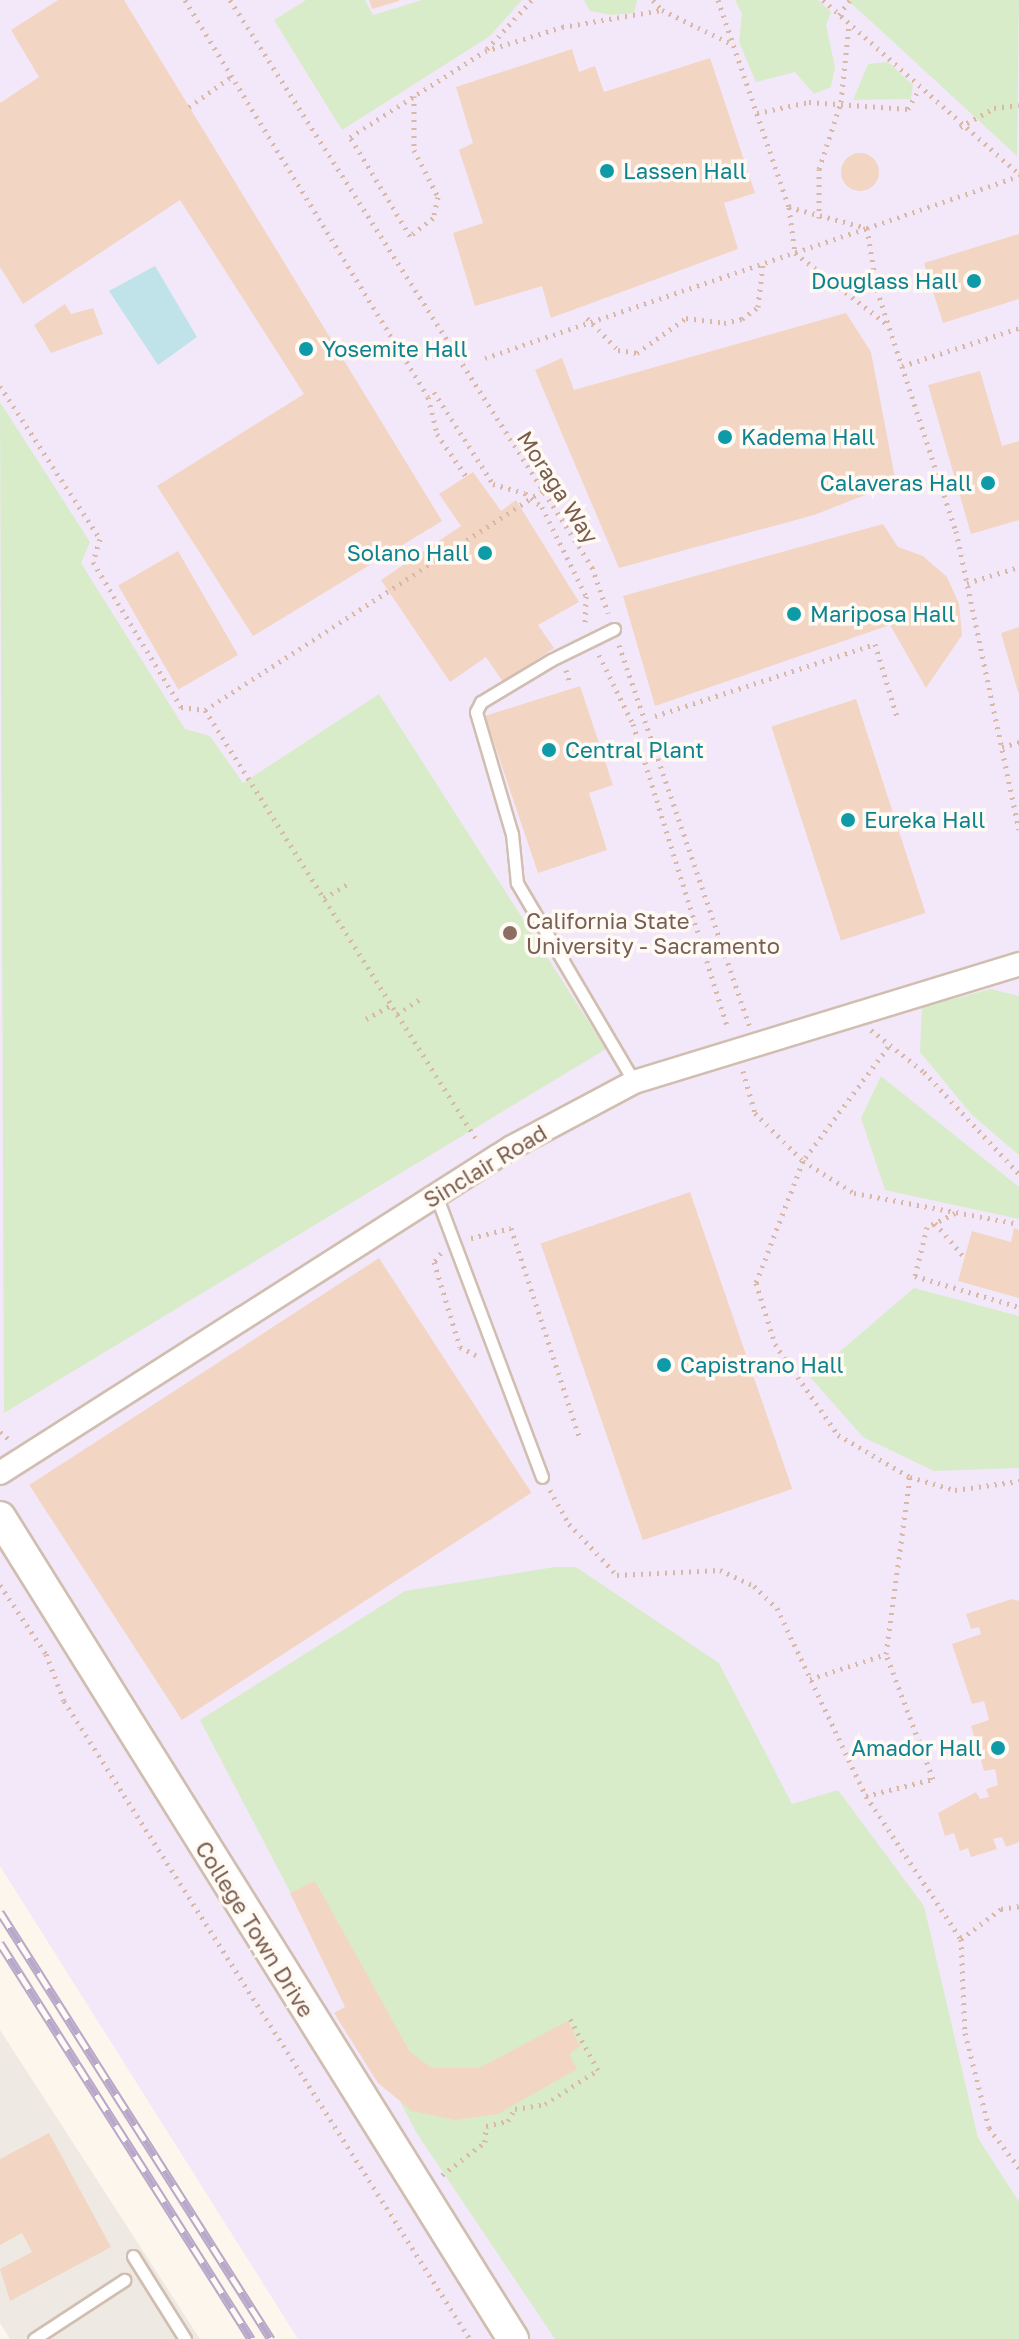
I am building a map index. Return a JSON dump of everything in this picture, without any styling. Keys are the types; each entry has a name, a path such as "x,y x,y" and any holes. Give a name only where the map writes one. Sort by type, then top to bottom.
{"street":[{"name":"Sinclair Road","path":"0,1473 436,1195 634,1082 746,1044 1019,964"},
{"name":"College Town Drive","path":"0,1517 513,2339"}],"lane":[{"path":"614,629 551,660 481,702 476,712 512,834 517,883 634,1082"},
{"path":"436,1195 542,1477"},
{"path":"133,2256 185,2339"},
{"path":"34,2339 124,2280"}],"path":[{"path":"185,0 428,397 437,434 466,476"},
{"name":"Moraga Way","path":"230,0 592,567 746,1044 755,1113 803,1161 854,1193 1019,1224"},
{"path":"414,96 414,150 438,197 433,218 410,236 350,137 414,96 485,51 532,0"},
{"path":"653,0 662,10 734,45"},
{"path":"718,0 789,207 795,253 889,326"},
{"path":"823,0 960,127 1019,175"},
{"path":"839,15 850,0"},
{"path":"485,51 562,27 662,10"},
{"path":"819,218 819,169 841,102 849,24"},
{"path":"189,107 232,76"},
{"path":"757,113 809,102 908,109 919,89"},
{"path":"960,127 994,108 1019,105"},
{"path":"485,358 587,318 763,264 1019,175"},
{"path":"789,207 819,218 867,228"},
{"path":"867,228 889,326 967,583 1019,829"},
{"path":"587,318 618,350 637,353 686,318 724,323 742,319 758,307 763,264"},
{"path":"902,366 1019,328"},
{"path":"0,386 100,539 93,562 181,707 205,710 542,491"},
{"path":"428,397 436,390 493,484 542,507 586,596 588,620 574,628"},
{"path":"967,583 1019,567"},
{"path":"655,716 875,644 898,720"},
{"path":"585,655 607,660 633,724 727,1025"},
{"path":"570,684 565,666 571,661"},
{"path":"205,710 481,1147"},
{"path":"1002,747 1019,742"},
{"path":"324,898 347,884"},
{"path":"397,1014 420,999"},
{"path":"366,1019 391,1005"},
{"path":"854,1014 888,1047 924,1072 1019,1174"},
{"path":"888,1047 803,1161 756,1283 775,1344 838,1435 910,1477 955,1490 1019,1481"},
{"path":"957,1212 927,1227 915,1276 1019,1307"},
{"path":"935,1223 964,1257"},
{"path":"471,1238 511,1228 579,1436"},
{"path":"439,1245 442,1252 434,1262 460,1347 476,1355"},
{"path":"0,1432 10,1440"},
{"path":"542,1477 569,1524 617,1575 720,1570 754,1586 777,1608 866,1796 961,1939 965,2033 985,2114 1019,2168"},
{"path":"866,1796 933,1779 886,1654 910,1477"},
{"path":"0,1585 46,1654 64,1701 470,2339"},
{"path":"810,1679 886,1654"},
{"path":"961,1939 1001,1909 1019,1906"},
{"path":"441,2176 485,2142 486,2126 508,2121 515,2109 545,2104 598,2070 569,2017"}],"shaded area":[{"name":"California State University - Sacramento","path":"0,0 1019,0 1019,2339 298,2339 0,1866"},
{"path":"0,2030 200,2339 10,2339 0,2323"}],"green space":[{"path":"306,0 365,0 373,15 422,0 522,0 490,36 342,130 274,20"},
{"path":"584,0 637,1 634,13 612,15 590,11"},
{"path":"735,0 818,0 831,12 826,25 835,67 831,87 814,94 795,72 756,82 739,42 742,14"},
{"path":"847,0 1019,0 1017,156 862,13"},
{"path":"888,62 913,85 911,99 853,100 868,64"},
{"path":"0,402 90,542 81,563 185,729 210,736 243,783 379,694 606,1049 4,1413"},
{"path":"991,989 1019,996 1019,1155 972,1115 920,1052 922,1007"},
{"path":"881,1076 1019,1187 1019,1219 885,1190 861,1118"},
{"path":"914,1288 1019,1316 1019,1468 934,1471 863,1437 810,1377"},
{"path":"555,1567 576,1567 719,1663 792,1804 838,1790 924,1906 978,2138 1019,2202 1019,2339 555,2339 416,2132 200,1720 405,1591"}],"water":[{"path":"155,266 197,337 158,365 109,291"}],"building":[{"name":"Yosemite Hall","path":"58,0 124,0 442,521 253,636 157,486 304,394 180,200 23,304 0,267 0,103 39,77 11,30"},
{"path":"369,0 399,0 399,1 372,9"},
{"name":"Lassen Hall","path":"572,49 579,72 595,66 604,92 710,58 755,193 724,203 738,249 551,318 542,286 475,306 453,233 483,223 459,150 473,143 456,87"},
{"path":"860,153 873,159 879,172 873,185 860,191 847,185 841,172 847,159"},
{"name":"Douglass Hall","path":"1019,234 1019,299 943,323 924,263"},
{"path":"65,304 71,314 93,308 103,334 51,353 34,325"},
{"name":"Kadema Hall","path":"846,313 871,352 896,483 814,515 619,568 535,370 562,358 574,390"},
{"name":"Calaveras Hall","path":"980,371 1002,446 1019,441 1019,520 971,534 928,385"},
{"name":"Solano Hall","path":"473,472 501,511 516,500 579,602 538,625 554,648 503,682 486,657 450,682 381,580 461,526 439,494"},
{"name":"Mariposa Hall","path":"883,524 898,547 923,556 947,577 959,604 962,635 926,688 890,625 655,706 623,596"},
{"path":"178,551 238,655 178,689 118,586"},
{"path":"1019,627 1019,692 1018,692 1001,633"},
{"name":"Central Plant","path":"580,686 613,785 589,793 607,850 538,873 485,716"},
{"name":"Eureka Hall","path":"856,699 926,913 841,940 771,727"},
{"name":"Capistrano Hall","path":"690,1192 792,1489 643,1540 541,1243"},
{"path":"1014,1228 1019,1230 1019,1298 958,1281 972,1231 1011,1242"},
{"path":"379,1258 531,1493 182,1720 29,1485"},
{"name":"Amador Hall","path":"1012,1599 1019,1601 1019,1842 1006,1847 1002,1837 993,1839 997,1849 971,1857 968,1848 960,1851 954,1833 945,1836 938,1813 976,1792 980,1799 989,1797 986,1789 998,1785 995,1769 984,1771 971,1726 989,1720 984,1701 972,1704 952,1644 981,1634 979,1627 971,1629 966,1614"},
{"path":"315,1881 410,2052 432,2068 479,2068 568,2021 580,2046 569,2054 577,2069 498,2114 456,2120 412,2111 378,2083 334,2013 345,2007 290,1893"},
{"path":"49,2133 111,2247 10,2301 0,2269 32,2252 22,2233 0,2245 0,2159"}],"railway":[{"path":"0,1912 271,2339"},
{"path":"0,1943 251,2339"}],"place":[{"name":"Lassen Hall","path":"607,171"},
{"name":"Douglass Hall","path":"974,281"},
{"name":"Yosemite Hall","path":"306,349"},
{"name":"Kadema Hall","path":"725,437"},
{"name":"Calaveras Hall","path":"988,483"},
{"name":"Solano Hall","path":"485,553"},
{"name":"Mariposa Hall","path":"794,614"},
{"name":"Central Plant","path":"549,750"},
{"name":"Eureka Hall","path":"848,820"},
{"name":"California State University - Sacramento","path":"510,933"},
{"name":"Capistrano Hall","path":"664,1365"},
{"name":"Amador Hall","path":"998,1748"}]}
